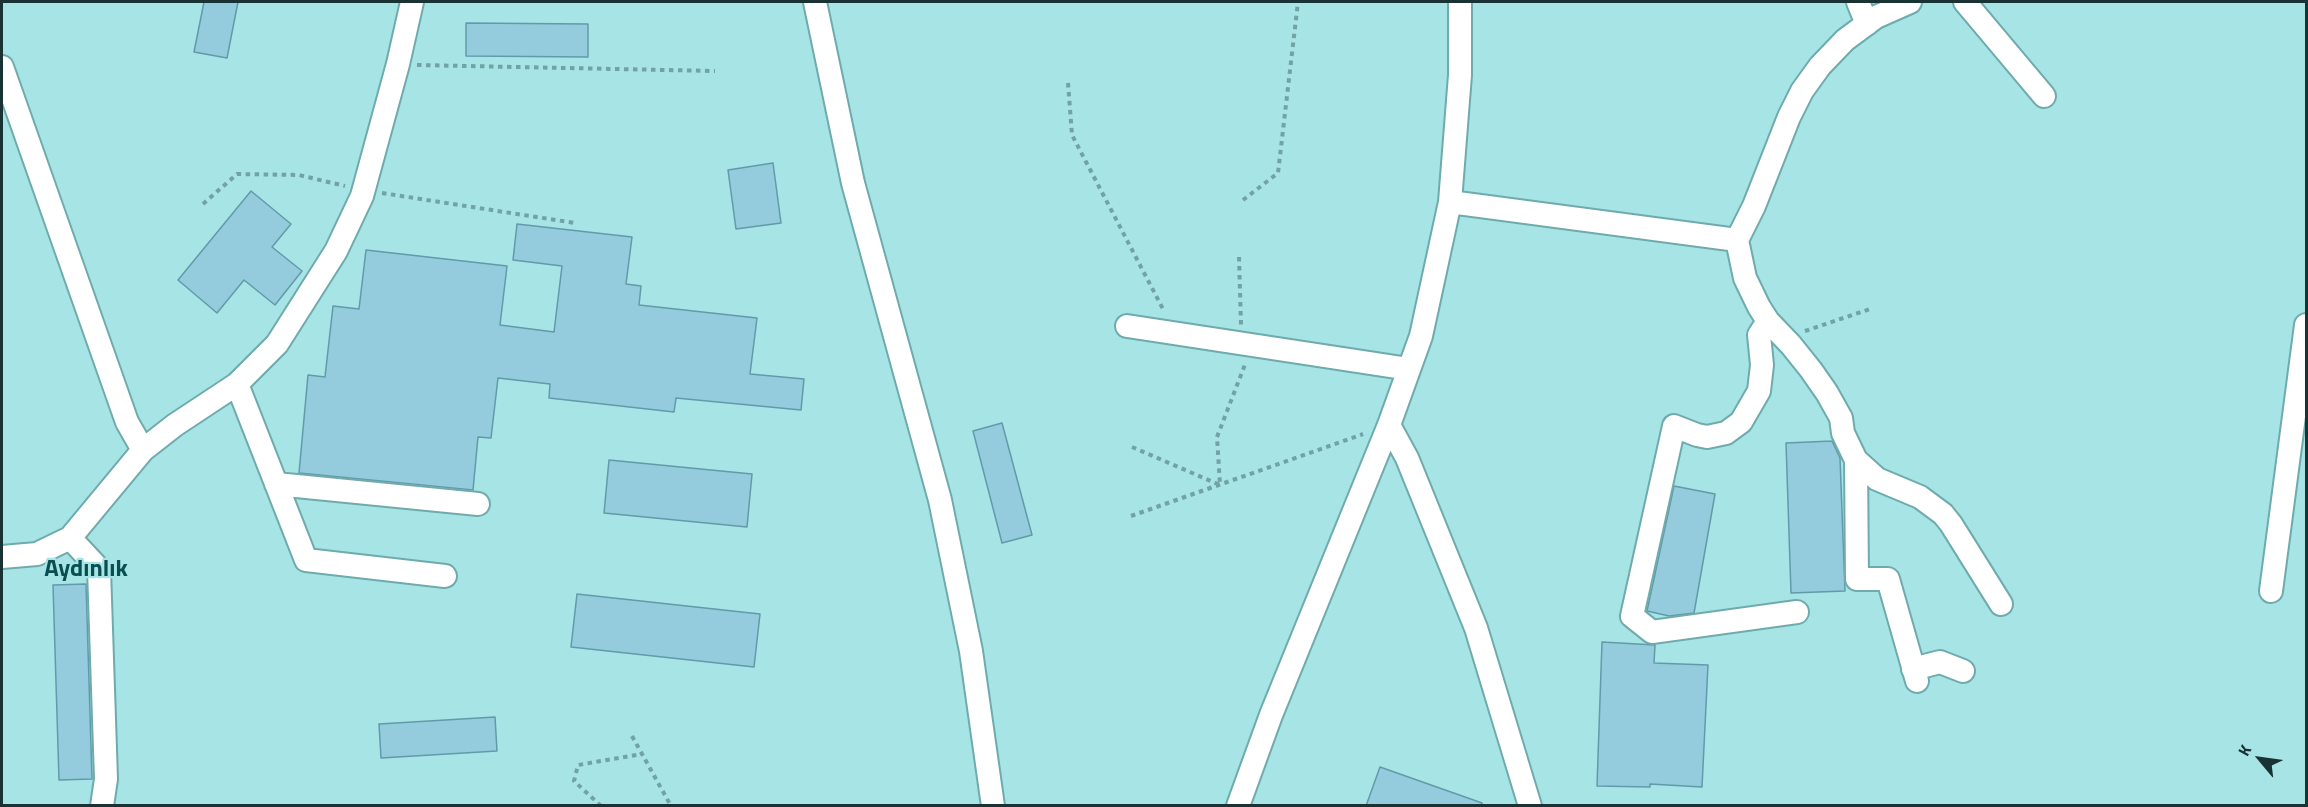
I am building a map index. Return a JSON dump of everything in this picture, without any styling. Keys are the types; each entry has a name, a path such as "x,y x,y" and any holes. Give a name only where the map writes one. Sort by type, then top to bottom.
{"street":[{"path":"2,557 37,554 70,538 143,450 175,425 237,384 277,344 336,251 364,190 412,2"},
{"path":"815,2 853,183 940,500 971,651 993,806"},
{"path":"1238,806 1271,715 1389,425 1421,336 1450,202 1460,75 1460,2"},
{"path":"1858,2 1867,24"},
{"path":"1910,2 1876,17 1845,40 1820,66 1802,91 1789,117 1754,206 1737,240 1745,278 1758,308 1811,370 1827,393 1841,418 1843,433 1856,460 1877,479 1920,498 1943,514 2001,604"},
{"path":"1965,2 2044,96"},
{"path":"2,68 128,422 143,450"},
{"path":"1450,202 1737,240"},
{"path":"1768,321 1759,335 1762,365 1759,391 1741,422 1726,433 1707,437 1674,426 1632,616 1652,632 1797,612"},
{"path":"2271,591 2307,325"},
{"path":"1127,326 1409,369"},
{"path":"237,384 306,560 445,576"},
{"path":"1389,425 1407,458 1476,628 1530,806"},
{"path":"1856,460 1857,579 1888,579 1915,675 1940,662 1963,671"},
{"path":"276,484 478,504"},
{"path":"70,538 99,569 106,779 102,806"}],"path":[{"path":"1243,200 1278,173 1298,2"},
{"path":"398,64 715,71"},
{"path":"1068,83 1072,135 1176,333"},
{"path":"203,204 237,174 299,175 364,190 575,223"},
{"path":"1220,485 1217,437 1247,344 1239,258"},
{"path":"1784,338 1870,309"},
{"path":"1131,516 1389,425"},
{"path":"1132,447 1220,485"},
{"path":"632,736 671,806"},
{"path":"601,806 574,782 578,765 642,754"}],"building":[{"path":"204,2 238,2 227,58 194,52"},
{"path":"466,23 588,24 588,57 466,56"},
{"path":"773,163 781,223 736,229 728,170"},
{"path":"251,191 291,224 272,247 302,271 275,305 244,280 217,313 178,280"},
{"path":"517,224 632,237 626,284 641,286 639,305 757,318 750,374 804,379 801,410 676,398 674,412 549,398 550,384 498,378 491,438 478,437 473,490 299,473 308,375 325,377 333,306 359,309 366,250 507,266 500,325 554,332 562,266 513,260"},
{"path":"1002,423 1032,535 1002,543 973,431"},
{"path":"1832,441 1840,458 1845,591 1791,593 1786,443"},
{"path":"609,460 752,474 747,527 604,513"},
{"path":"1674,486 1715,494 1694,613 1669,616 1647,611"},
{"path":"86,584 92,779 59,780 53,585"},
{"path":"577,594 760,614 754,667 571,647"},
{"path":"1602,642 1655,645 1654,663 1708,665 1702,787 1650,784 1650,787 1597,786"},
{"path":"495,717 497,751 381,758 379,724"},
{"path":"1380,767 1482,803 1482,806 1366,806"}],"district":[{"name":"Aydınlık","path":"86,570"}]}
